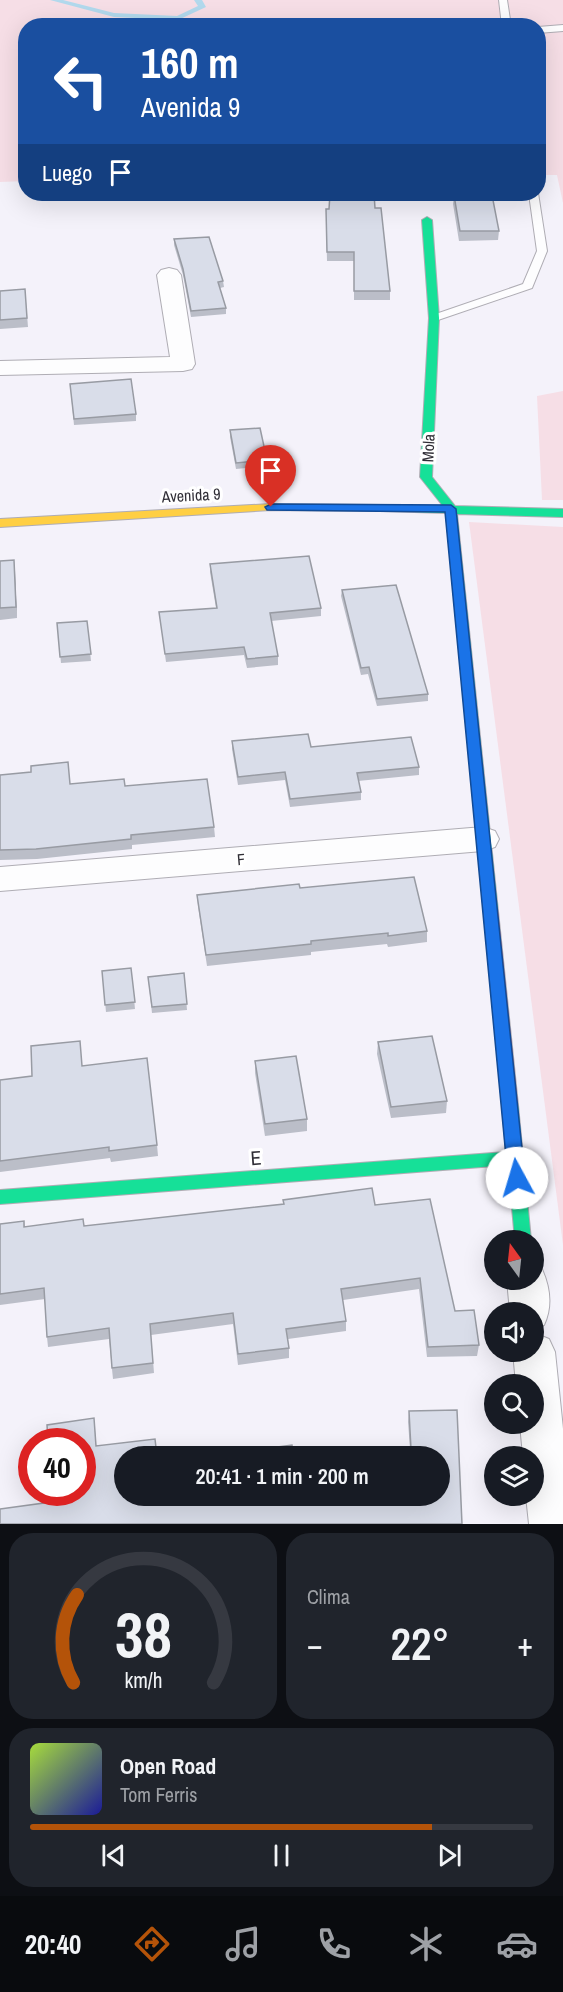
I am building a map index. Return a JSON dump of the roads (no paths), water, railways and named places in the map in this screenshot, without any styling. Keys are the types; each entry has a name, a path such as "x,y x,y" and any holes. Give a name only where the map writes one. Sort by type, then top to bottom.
{"street":[{"name":"Mola","path":"426,220 434,318 426,477 451,509"},
{"path":"0,368 183,364 170,275"},
{"name":"Avenida 9","path":"0,523 271,507 563,513"},
{"path":"451,509 522,1230"},
{"name":"F","path":"0,879 483,839"},
{"name":"E","path":"0,1197 514,1158"},
{"path":"535,1362 550,1524"}],"lane":[{"path":"503,0 506,18"},
{"path":"546,29 563,28"},
{"path":"434,318 528,286 542,251 535,201"}],"waterway":[{"path":"54,0 114,15 178,18 202,7 198,0"}]}
